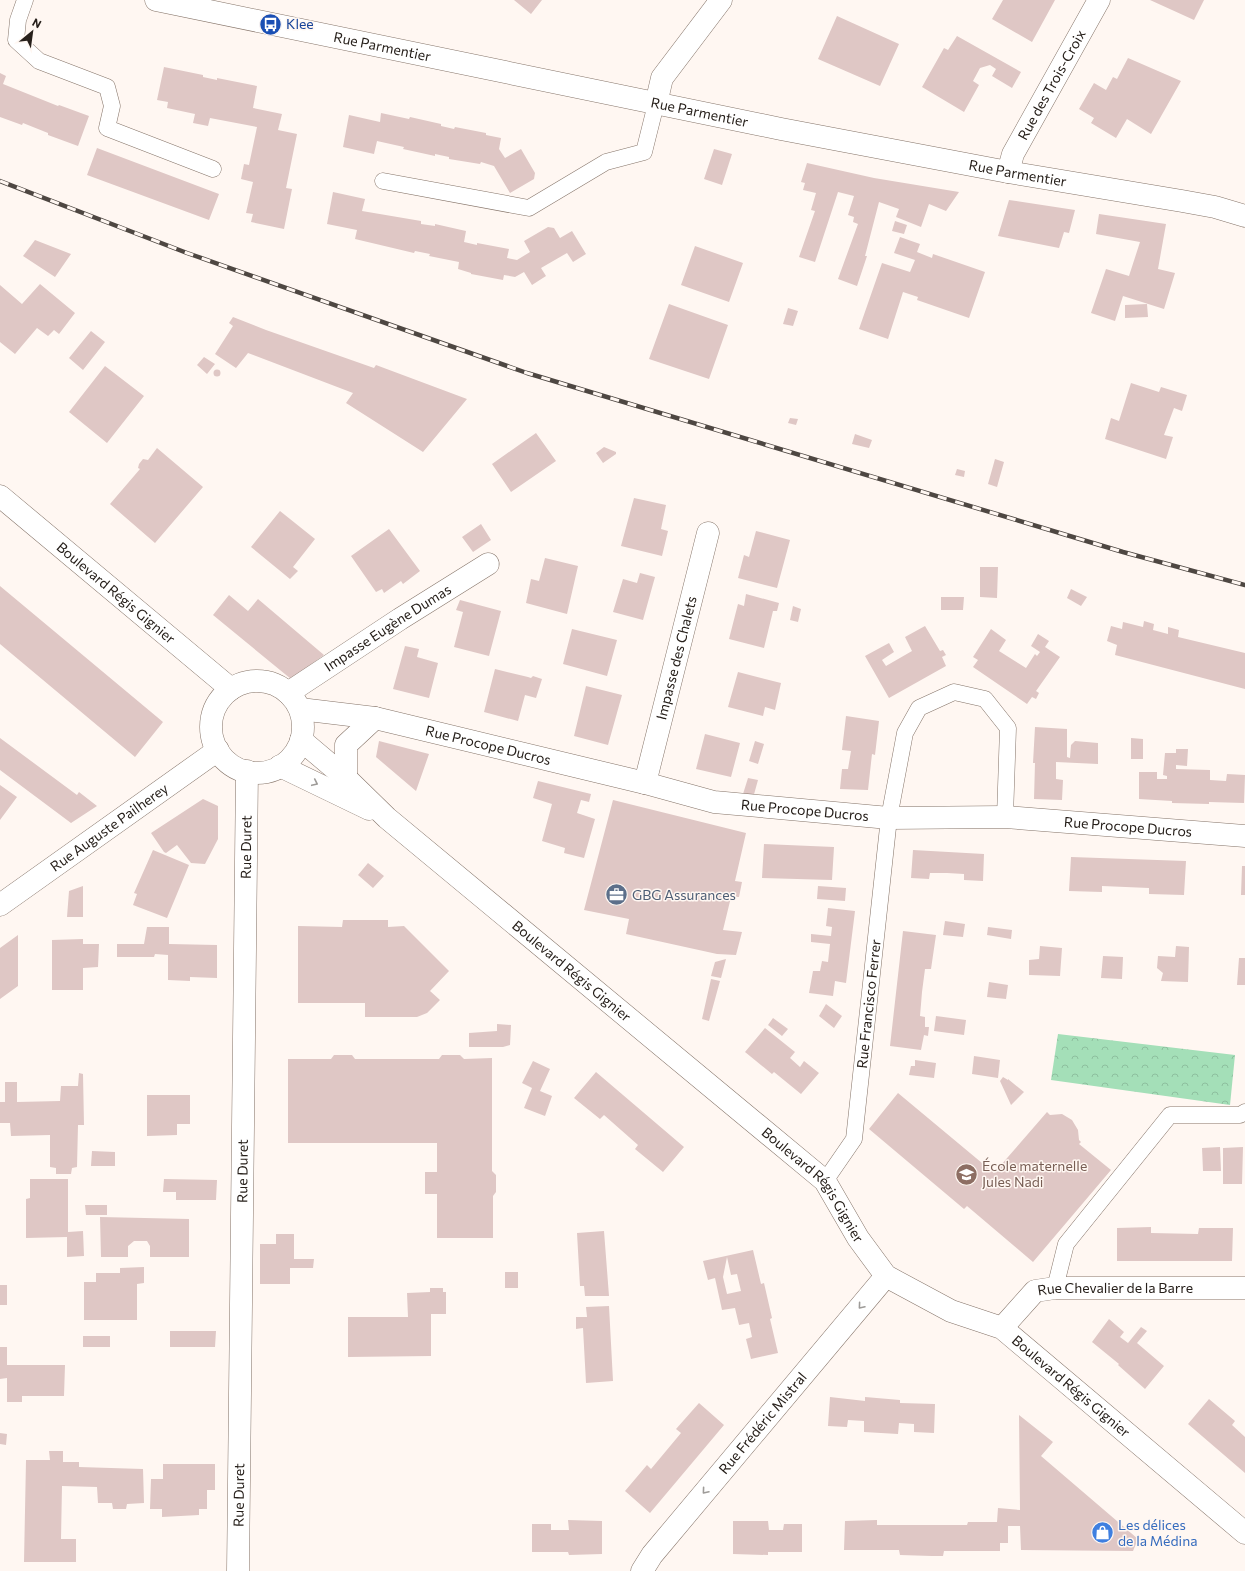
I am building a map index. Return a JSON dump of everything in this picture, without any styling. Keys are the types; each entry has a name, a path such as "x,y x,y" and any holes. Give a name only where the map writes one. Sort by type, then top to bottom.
{"street":[{"name":"Rue Parmentier","path":"156,0 656,104 1008,172 1182,201 1245,216"},
{"path":"656,104 662,78 721,0"},
{"name":"Rue des Trois-Croix","path":"1008,172 1013,154 1099,0"},
{"name":"Boulevard Régis Gignier","path":"0,496 231,689"},
{"name":"Impasse des Chalets","path":"645,783 708,533"},
{"name":"Impasse Eugène Dumas","path":"294,701 488,564"},
{"path":"260,681 275,684 294,701 303,725 301,740 296,751 289,760 280,766 264,772 247,771 235,767 225,760 218,750 213,737 211,724 214,710 221,698 231,689 245,682 260,681"},
{"name":"Rue Procope Ducros","path":"294,701 375,718 645,783 714,802 889,818 1005,818 1245,836"},
{"path":"346,778 346,745 375,718"},
{"name":"Boulevard Régis Gignier","path":"301,740 346,778 387,818 825,1182 858,1238 886,1276 951,1311 1002,1328 1245,1532"},
{"name":"Rue Auguste Pailherey","path":"0,904 218,750"},
{"name":"Boulevard Régis Gignier","path":"280,766 387,818"},
{"name":"Rue Duret","path":"238,1571 247,771"},
{"name":"Rue Frédéric Mistral","path":"642,1571 652,1555 886,1276"},
{"name":"Rue Chevalier de la Barre","path":"1002,1328 1035,1291 1055,1288 1245,1288"}],"lane":[{"path":"25,0 18,20 16,40 39,61 107,87 112,106 107,128 213,169"},
{"path":"383,181 529,208 606,162 644,152 656,104"},
{"name":"Rue Francisco Ferrer","path":"825,1182 854,1139 889,818 905,733 919,708 954,692 984,699 1008,728 1005,818"},
{"path":"1055,1288 1066,1244 1170,1114 1240,1115 1245,1112"}],"green space":[{"path":"1058,1034 1235,1055 1230,1105 1051,1080"}],"building":[{"path":"514,0 542,0 531,14"},
{"path":"1003,0 1055,0 1032,42 992,19"},
{"path":"1150,0 1204,0 1194,20"},
{"path":"837,16 899,44 880,86 818,59"},
{"path":"957,36 1021,72 1012,88 992,76 996,69 990,65 980,68 973,81 979,85 964,112 922,87 944,48 948,50"},
{"path":"1128,58 1181,81 1151,134 1127,119 1116,138 1091,123 1094,118 1079,109 1094,83 1106,90 1113,77 1117,79"},
{"path":"164,67 203,75 203,77 217,80 217,78 257,86 253,108 282,114 278,130 297,134 286,188 292,189 284,229 251,222 253,214 246,213 253,182 241,179 244,164 249,165 257,127 210,118 208,126 193,123 195,114 167,108 168,102 157,100"},
{"path":"0,73 6,76 3,84 58,106 59,105 89,116 78,146 48,135 48,133 23,123 22,125 0,117"},
{"path":"381,113 409,119 410,117 441,124 441,126 454,129 455,127 486,133 486,135 501,138 499,149 505,158 521,149 535,173 534,179 510,193 494,166 481,162 480,164 449,159 449,157 435,154 435,156 403,149 404,147 377,141 374,154 343,147 349,115 380,122"},
{"path":"97,148 219,194 209,220 87,175"},
{"path":"714,149 732,154 722,185 704,179"},
{"path":"807,163 874,178 959,192 946,211 929,204 921,227 896,217 899,209 879,202 865,256 867,256 857,286 838,279 858,224 853,222 854,217 848,215 854,196 838,192 815,262 799,257 815,211 811,210 816,193 803,190 805,183 801,182"},
{"path":"333,192 365,199 362,211 421,221 421,224 435,226 435,224 466,231 464,242 509,249 507,258 517,260 530,252 524,241 548,227 554,228 560,238 572,231 586,254 573,262 567,253 541,268 546,276 532,285 524,272 515,277 504,275 503,280 471,274 458,269 459,262 429,256 430,254 415,251 414,253 355,239 357,230 327,224"},
{"path":"1009,200 1075,210 1069,233 1064,232 1059,248 998,236"},
{"path":"1099,214 1166,224 1158,269 1175,273 1164,309 1123,296 1115,321 1091,313 1106,269 1129,276 1140,242 1096,234"},
{"path":"895,221 907,225 904,234 892,231"},
{"path":"900,237 920,244 917,252 932,258 933,254 985,272 969,318 917,300 918,297 903,292 888,339 859,329 882,263 910,272 915,260 894,253"},
{"path":"35,240 71,254 55,277 23,256"},
{"path":"695,246 743,263 729,302 681,285"},
{"path":"40,284 75,313 59,334 54,330 48,336 37,328 15,354 0,342 0,285 22,304"},
{"path":"669,304 728,325 709,379 649,359"},
{"path":"1147,304 1148,317 1125,318 1125,305"},
{"path":"788,308 798,311 793,326 783,324"},
{"path":"233,317 374,368 376,365 467,399 423,452 346,403 353,393 248,353 236,368 215,354 233,326 229,323"},
{"path":"91,331 105,342 83,370 69,358"},
{"path":"204,357 215,364 207,374 197,365"},
{"path":"105,366 144,396 107,443 69,412"},
{"path":"217,369 220,370 220,376 217,377 214,376 213,373 214,370"},
{"path":"1131,383 1159,392 1161,387 1187,395 1182,411 1174,408 1164,435 1173,437 1166,459 1105,439 1111,418 1119,421"},
{"path":"790,418 798,419 796,425 788,423"},
{"path":"536,433 556,461 511,492 492,464"},
{"path":"855,434 872,440 869,448 852,444"},
{"path":"604,447 616,452 616,454 603,463 596,453"},
{"path":"157,448 203,487 155,543 110,504 140,469 138,468 139,464 143,459 148,460"},
{"path":"995,459 1004,462 997,487 988,484"},
{"path":"957,469 965,471 964,477 955,475"},
{"path":"634,498 666,505 661,529 668,531 662,556 621,546"},
{"path":"280,511 315,539 293,567 298,571 290,579 251,547"},
{"path":"481,524 491,540 473,552 462,537"},
{"path":"389,529 420,571 403,584 401,581 384,593 382,589 376,592 351,556"},
{"path":"756,531 790,540 777,588 738,578 744,555 749,557"},
{"path":"545,558 578,566 567,614 526,603 531,579 539,581"},
{"path":"980,567 998,567 997,598 980,597"},
{"path":"640,573 655,577 643,620 613,612 623,579 637,583"},
{"path":"0,586 163,722 135,757 0,644"},
{"path":"1071,589 1087,597 1081,606 1067,598"},
{"path":"746,594 779,603 777,611 773,611 764,648 729,639 738,604 744,606"},
{"path":"229,595 248,611 258,599 324,655 291,679 213,615"},
{"path":"941,597 964,597 963,610 941,610"},
{"path":"460,600 501,611 489,656 454,647 463,612 456,610"},
{"path":"793,606 801,609 798,622 790,620"},
{"path":"1144,621 1154,624 1153,630 1168,634 1168,627 1179,630 1178,637 1245,653 1245,689 1115,655 1117,645 1107,641 1111,626 1122,629 1123,622 1143,627"},
{"path":"925,626 940,651 943,650 946,655 942,657 946,666 889,698 865,656 889,643 894,652 882,660 886,666 912,651 905,637"},
{"path":"572,629 617,640 607,676 563,664"},
{"path":"991,629 1006,640 999,651 1026,668 1035,654 1037,656 1040,652 1031,646 1038,634 1049,641 1045,647 1060,657 1036,691 1039,693 1036,699 1032,697 1027,704 973,667 978,660 973,657"},
{"path":"405,646 419,649 417,657 438,663 429,698 393,689"},
{"path":"495,669 531,678 533,676 542,679 536,698 525,695 518,721 484,712"},
{"path":"738,672 781,683 775,710 765,707 763,716 728,707"},
{"path":"586,686 622,695 608,745 574,736"},
{"path":"846,716 879,721 875,755 872,754 868,790 840,789 842,769 848,769 851,751 842,750"},
{"path":"1035,727 1067,729 1067,757 1070,758 1071,745 1075,741 1098,743 1098,764 1056,762 1056,779 1063,780 1062,800 1034,799 1035,763 1033,763"},
{"path":"705,734 740,743 731,777 696,769"},
{"path":"0,738 77,795 79,792 97,806 71,823 0,770"},
{"path":"1131,738 1143,739 1143,759 1131,759"},
{"path":"379,741 429,754 416,791 376,757"},
{"path":"755,741 764,744 758,764 749,761"},
{"path":"1176,749 1188,749 1187,766 1176,765 1176,769 1210,770 1210,780 1226,781 1227,774 1245,775 1244,803 1172,803 1172,801 1139,799 1139,772 1157,772 1157,779 1167,779 1167,776 1163,775 1165,753 1176,753"},
{"path":"748,778 758,780 753,798 743,794"},
{"path":"538,781 591,794 589,802 581,800 577,813 595,819 584,858 564,853 565,848 542,841 552,804 533,798"},
{"path":"0,785 17,797 0,820"},
{"path":"203,799 218,806 218,839 205,864 191,863 177,845 166,853 164,852 151,833"},
{"path":"613,800 746,833 735,881 742,882 739,897 731,897 723,930 742,932 736,955 717,954 626,934 629,919 584,910"},
{"path":"764,844 834,847 832,880 762,878"},
{"path":"153,850 189,865 167,918 133,905 137,894 134,893"},
{"path":"913,850 984,854 983,881 964,880 964,874 947,873 930,873 929,879 911,878"},
{"path":"1071,857 1186,861 1184,895 1149,894 1149,888 1102,886 1102,892 1069,891"},
{"path":"368,863 384,876 373,888 358,875"},
{"path":"1242,866 1245,866 1245,895 1241,895"},
{"path":"83,886 83,917 67,917 69,891"},
{"path":"818,886 846,888 845,901 817,899"},
{"path":"828,908 855,911 846,983 835,981 833,996 809,993 813,971 820,971 822,961 828,962 830,944 811,942 811,934 831,936 832,927 826,926"},
{"path":"343,920 388,920 388,927 404,926 449,971 430,991 440,1000 427,1013 417,1017 365,1017 365,1003 298,1003 298,926 342,927"},
{"path":"945,921 965,924 963,937 943,935"},
{"path":"147,927 169,927 169,944 217,945 217,978 190,977 190,981 168,980 168,955 155,954 154,957 117,957 117,944 144,944"},
{"path":"988,927 1012,930 1011,939 987,935"},
{"path":"903,931 936,935 931,969 925,969 922,992 920,1016 925,1017 925,1027 929,1027 928,1036 924,1035 921,1050 890,1046"},
{"path":"18,935 18,986 0,999 0,948"},
{"path":"83,939 83,944 99,944 98,967 83,968 83,990 52,990 52,940"},
{"path":"1040,946 1062,948 1060,976 1029,975 1029,960 1039,959"},
{"path":"1176,946 1189,947 1188,982 1161,981 1163,973 1157,968 1158,956 1175,957"},
{"path":"1103,956 1123,957 1122,979 1101,978"},
{"path":"1239,958 1245,958 1245,985 1237,985"},
{"path":"726,959 721,978 711,976 715,962"},
{"path":"711,979 720,981 709,1021 702,1019"},
{"path":"989,982 1008,985 1006,999 987,997"},
{"path":"826,1004 842,1016 834,1028 819,1016"},
{"path":"936,1016 966,1020 964,1035 934,1031"},
{"path":"773,1018 788,1029 782,1036 768,1025"},
{"path":"497,1024 511,1025 510,1045 503,1047 469,1047 469,1033 497,1031"},
{"path":"765,1028 795,1052 790,1058 800,1067 804,1061 819,1073 801,1094 774,1072 772,1074 745,1052"},
{"path":"334,1055 352,1055 355,1059 439,1059 442,1055 460,1055 464,1059 492,1058 492,1171 496,1175 496,1192 493,1196 493,1238 437,1238 437,1194 425,1194 425,1172 437,1172 437,1143 288,1143 288,1059 331,1059"},
{"path":"974,1056 1000,1060 998,1078 972,1074"},
{"path":"915,1060 936,1063 934,1078 909,1075 911,1066 915,1066"},
{"path":"533,1061 550,1069 540,1091 552,1096 545,1116 524,1108 532,1088 522,1083"},
{"path":"596,1072 684,1147 663,1172 635,1149 638,1145 604,1115 600,1119 574,1098"},
{"path":"79,1073 83,1074 84,1125 78,1125 77,1167 72,1168 71,1174 56,1174 56,1168 50,1167 50,1135 11,1136 10,1123 0,1123 0,1102 5,1102 5,1082 17,1082 17,1102 60,1101 61,1086 78,1086"},
{"path":"1003,1077 1008,1079 1024,1092 1011,1105 1000,1081"},
{"name":"École maternelle Jules Nadi","path":"898,1093 994,1173 1047,1112 1050,1115 1062,1114 1072,1120 1078,1130 1079,1140 1081,1142 1079,1144 1111,1170 1033,1262 967,1206 964,1209 869,1129"},
{"path":"147,1095 190,1095 190,1124 177,1124 177,1135 147,1136"},
{"path":"1220,1147 1221,1171 1203,1171 1202,1148"},
{"path":"1243,1147 1242,1184 1223,1184 1223,1148"},
{"path":"92,1151 115,1152 115,1166 91,1166"},
{"path":"30,1179 68,1179 68,1232 83,1231 84,1256 67,1257 67,1237 26,1238 26,1199 30,1198"},
{"path":"164,1179 217,1180 216,1200 176,1200 176,1192 163,1192"},
{"path":"85,1205 107,1205 107,1215 86,1215"},
{"path":"100,1217 189,1219 189,1257 150,1257 150,1246 147,1241 134,1241 128,1246 128,1257 101,1257"},
{"path":"1151,1227 1151,1233 1198,1234 1199,1228 1233,1228 1232,1261 1117,1261 1117,1228"},
{"path":"604,1231 609,1296 585,1296 584,1286 580,1286 577,1233"},
{"path":"276,1234 294,1234 294,1259 314,1259 313,1268 290,1268 290,1284 260,1284 260,1244 276,1244"},
{"path":"753,1250 761,1284 764,1283 778,1353 751,1359 746,1339 752,1337 749,1323 739,1325 735,1308 722,1310 715,1278 708,1280 703,1261","holes":["727,1257 731,1275 737,1274 741,1291 727,1294 723,1277"]},
{"path":"144,1267 144,1283 137,1284 137,1320 84,1320 84,1282 96,1282 96,1273 120,1273 120,1268"},
{"path":"505,1272 518,1272 518,1288 505,1288"},
{"path":"0,1285 7,1285 7,1305 0,1305"},
{"path":"430,1288 443,1288 443,1292 446,1292 446,1314 431,1314 431,1356 348,1357 348,1317 408,1317 407,1293 430,1292"},
{"path":"609,1306 613,1381 586,1383 583,1328 576,1329 576,1317 587,1317 586,1307"},
{"path":"1109,1319 1124,1332 1120,1337 1128,1343 1141,1327 1147,1331 1137,1343 1164,1366 1145,1389 1118,1365 1119,1364 1092,1342"},
{"path":"170,1331 216,1331 215,1347 170,1347"},
{"path":"83,1336 110,1336 110,1347 83,1347"},
{"path":"0,1347 7,1347 7,1365 65,1365 64,1396 22,1396 22,1402 7,1402 7,1378 0,1379"},
{"path":"830,1397 865,1401 865,1397 900,1400 900,1403 935,1404 934,1433 914,1432 914,1424 899,1423 898,1434 864,1432 864,1421 848,1420 847,1427 828,1426"},
{"path":"1209,1399 1235,1421 1232,1425 1245,1437 1245,1473 1188,1424"},
{"path":"699,1403 724,1425 650,1513 625,1491 647,1465 651,1469 681,1433 676,1429"},
{"path":"1019,1415 1053,1442 1041,1456 1138,1539 1133,1551 1021,1550 1020,1526 1008,1526 1008,1543 1000,1543 1000,1551 944,1551 943,1556 932,1556 900,1555 899,1550 844,1550 845,1521 877,1520 877,1525 967,1525 968,1522 997,1522 998,1508 1020,1510"},
{"path":"0,1433 7,1434 6,1445 0,1444"},
{"path":"49,1451 63,1451 63,1462 79,1462 79,1467 143,1469 144,1503 127,1504 126,1509 113,1509 112,1503 98,1503 97,1487 62,1486 61,1539 76,1539 76,1562 24,1562 26,1460 50,1460"},
{"path":"163,1464 215,1464 215,1490 207,1490 207,1509 199,1509 199,1515 162,1517 162,1509 150,1509 151,1479 163,1479"},
{"path":"568,1520 602,1521 602,1554 569,1555 568,1552 532,1552 532,1524 551,1524 551,1530 569,1530"},
{"path":"733,1521 768,1521 769,1530 783,1530 784,1524 802,1524 802,1552 768,1552 768,1555 733,1554"}],"railway":[{"path":"0,181 187,253 527,373 1123,552 1245,585"}],"place":[{"name":"Klee","path":"271,24"},
{"name":"GBG Assurances","path":"616,895"},
{"name":"École maternelle Jules Nadi","path":"966,1174"},
{"name":"Les délices de la Médina","path":"1102,1533"}]}
